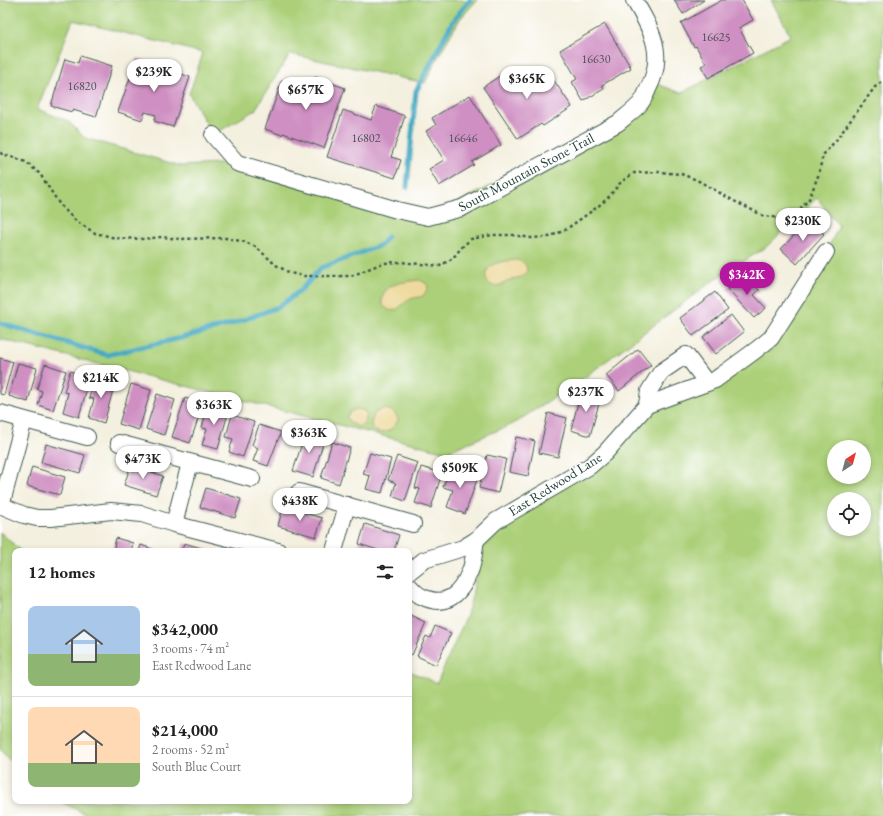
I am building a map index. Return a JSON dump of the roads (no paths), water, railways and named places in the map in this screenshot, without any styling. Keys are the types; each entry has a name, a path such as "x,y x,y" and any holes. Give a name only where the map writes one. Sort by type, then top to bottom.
{"street":[{"name":"South Mountain Stone Trail","path":"214,135 237,163 389,208 428,217 462,208 618,123 640,104 652,82 657,62 655,40 634,0"},
{"name":"East Redwood Lane","path":"412,570 424,560 463,548 476,540 496,521 590,466 605,453 647,405 715,380 756,350 771,338 826,252"},
{"name":"East Redwood Lane","path":"647,405 649,391 661,372 686,355 707,382"},
{"path":"0,413 87,438"},
{"path":"24,420 0,506 37,518 51,518 111,511 142,514 243,547"},
{"path":"119,444 252,479"},
{"path":"174,524 190,463"},
{"path":"299,492 413,524"},
{"path":"335,548 347,505"},
{"path":"412,589 420,596 437,602 450,599 462,589 471,569 476,540"}],"waterway":[{"path":"407,187 416,91 454,19 470,0"},
{"path":"0,323 107,355 181,338 235,323 278,307 300,291 321,268 381,245 387,237"}]}
